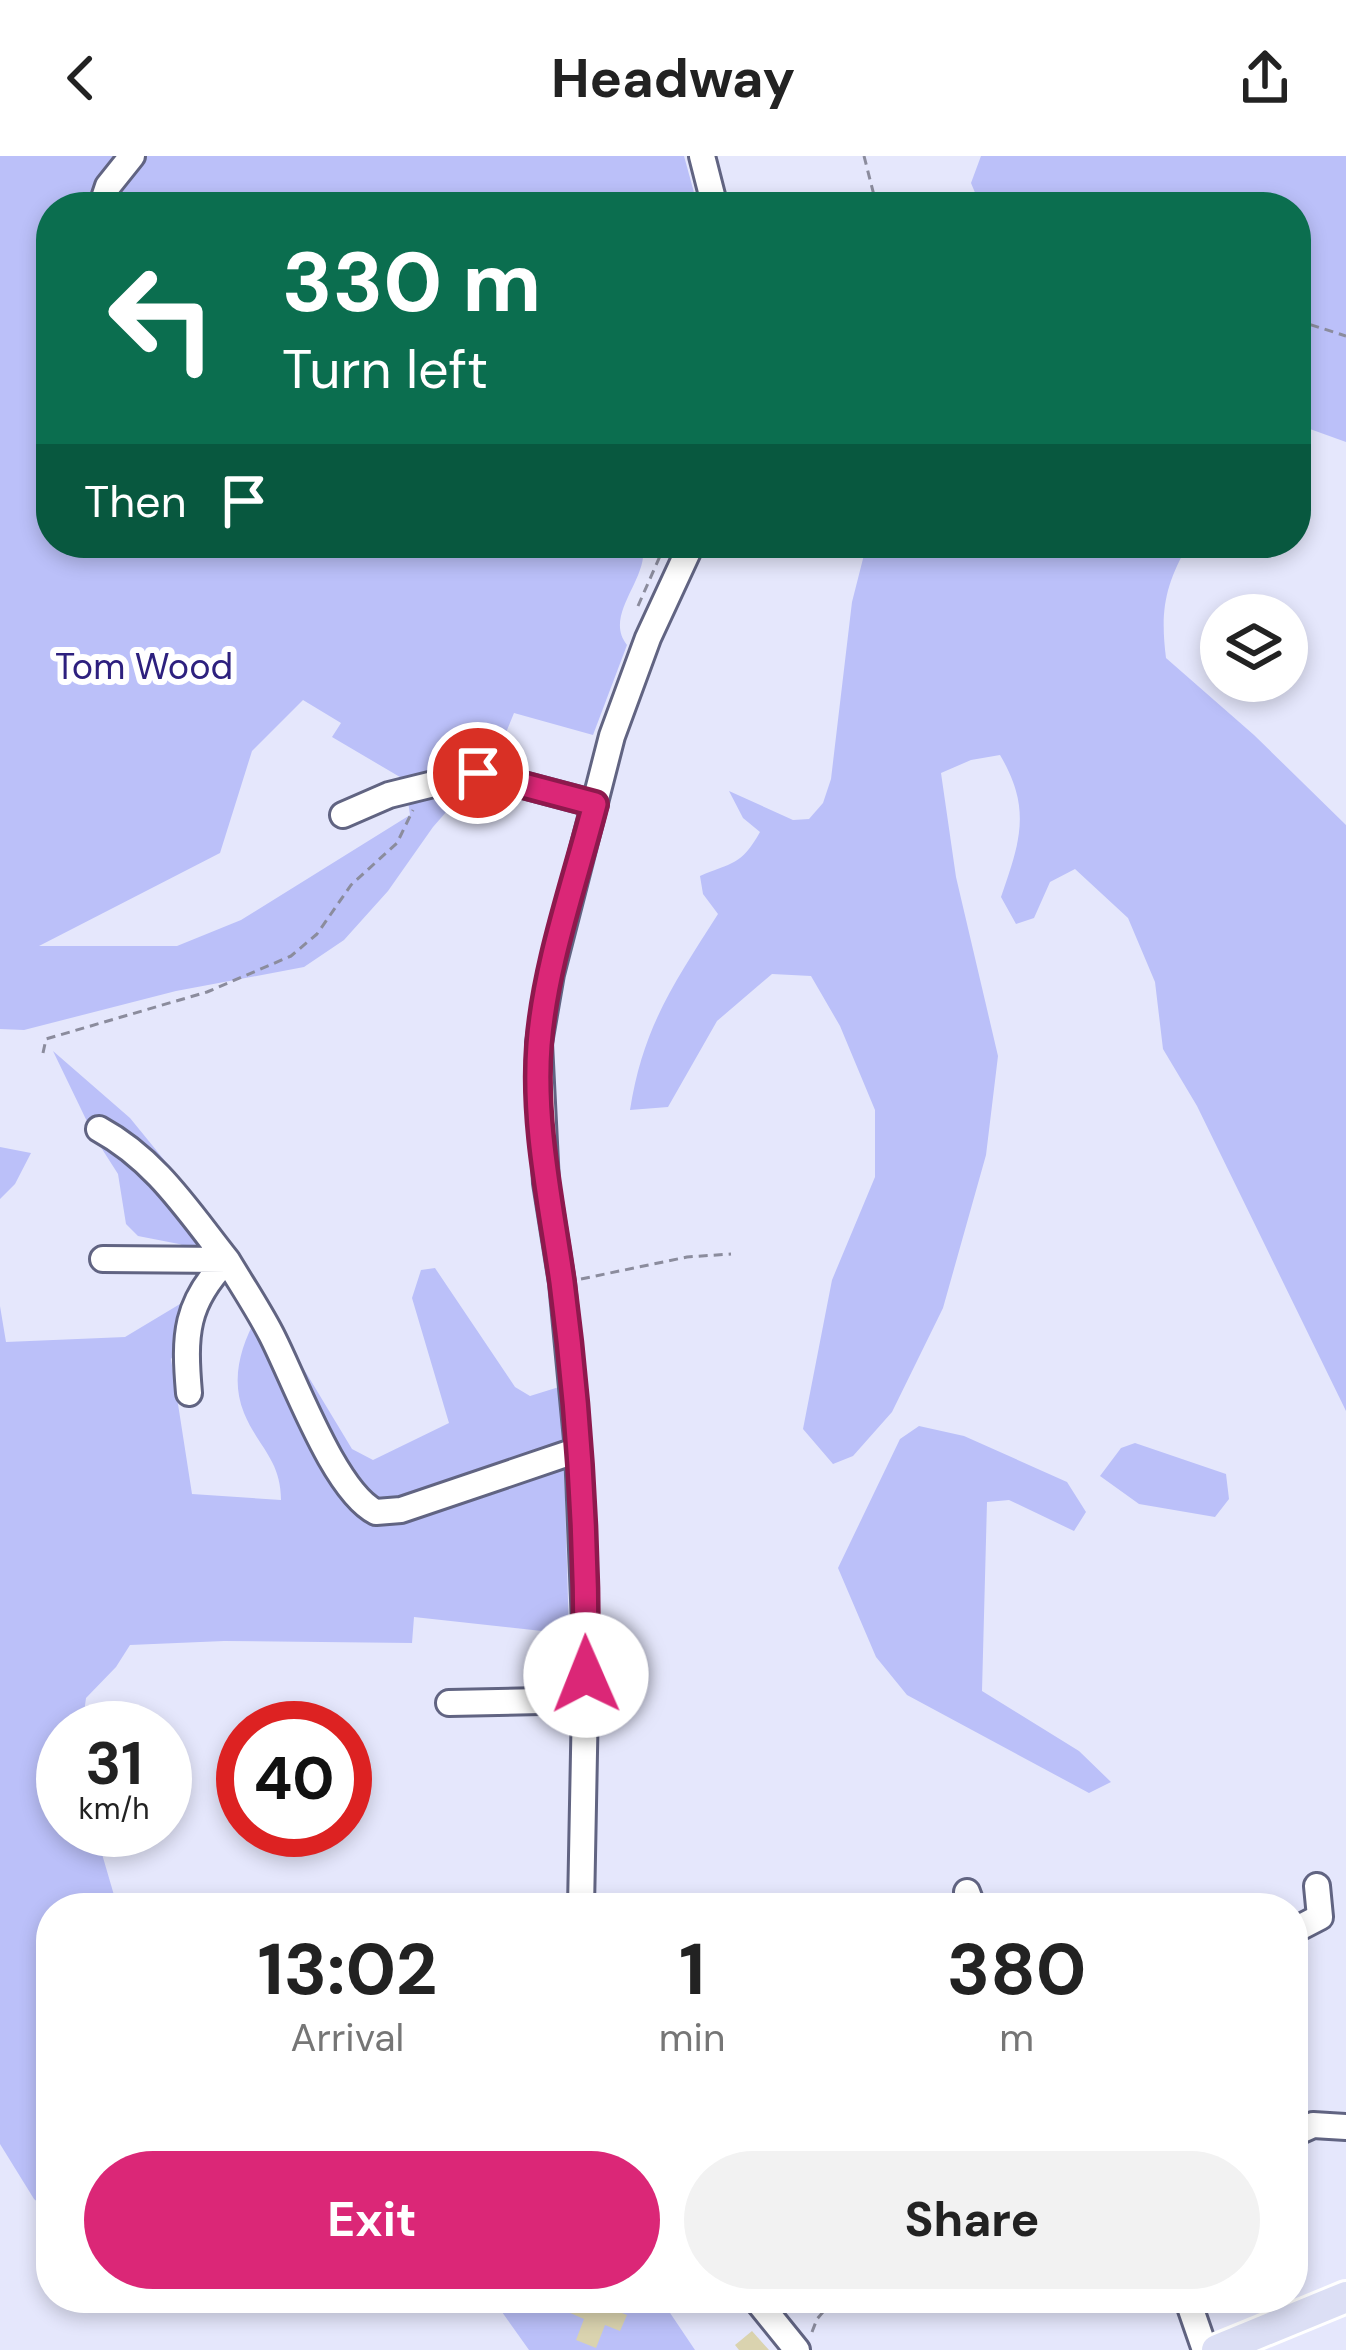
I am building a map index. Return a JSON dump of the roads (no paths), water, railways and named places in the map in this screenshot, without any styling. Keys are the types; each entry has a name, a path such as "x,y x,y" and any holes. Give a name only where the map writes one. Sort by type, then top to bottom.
{"main road":[{"path":"1308,2312 1346,2296"},
{"path":"1217,2350 1305,2313"}],"street":[{"path":"106,192 132,156"},
{"path":"702,156 711,192"},
{"path":"581,1893 586,1700 578,1450 562,1283 546,1184 539,1043 551,974 629,686 685,558"},
{"path":"343,815 389,795 478,773 595,804"},
{"path":"99,1129 126,1144 174,1189 227,1260 271,1334 339,1473 364,1507 376,1512 401,1510 578,1450"},
{"path":"103,1258 227,1260"},
{"path":"189,1393 186,1352 194,1308 202,1286 227,1260"},
{"path":"449,1703 586,1700"},
{"path":"1312,1927 1317,1886"},
{"path":"1308,2127 1346,2128"},
{"path":"767,2313 797,2350"},
{"path":"1192,2313 1205,2350"}],"park label":[{"name":"Tom Wood","path":"144,666"}]}
